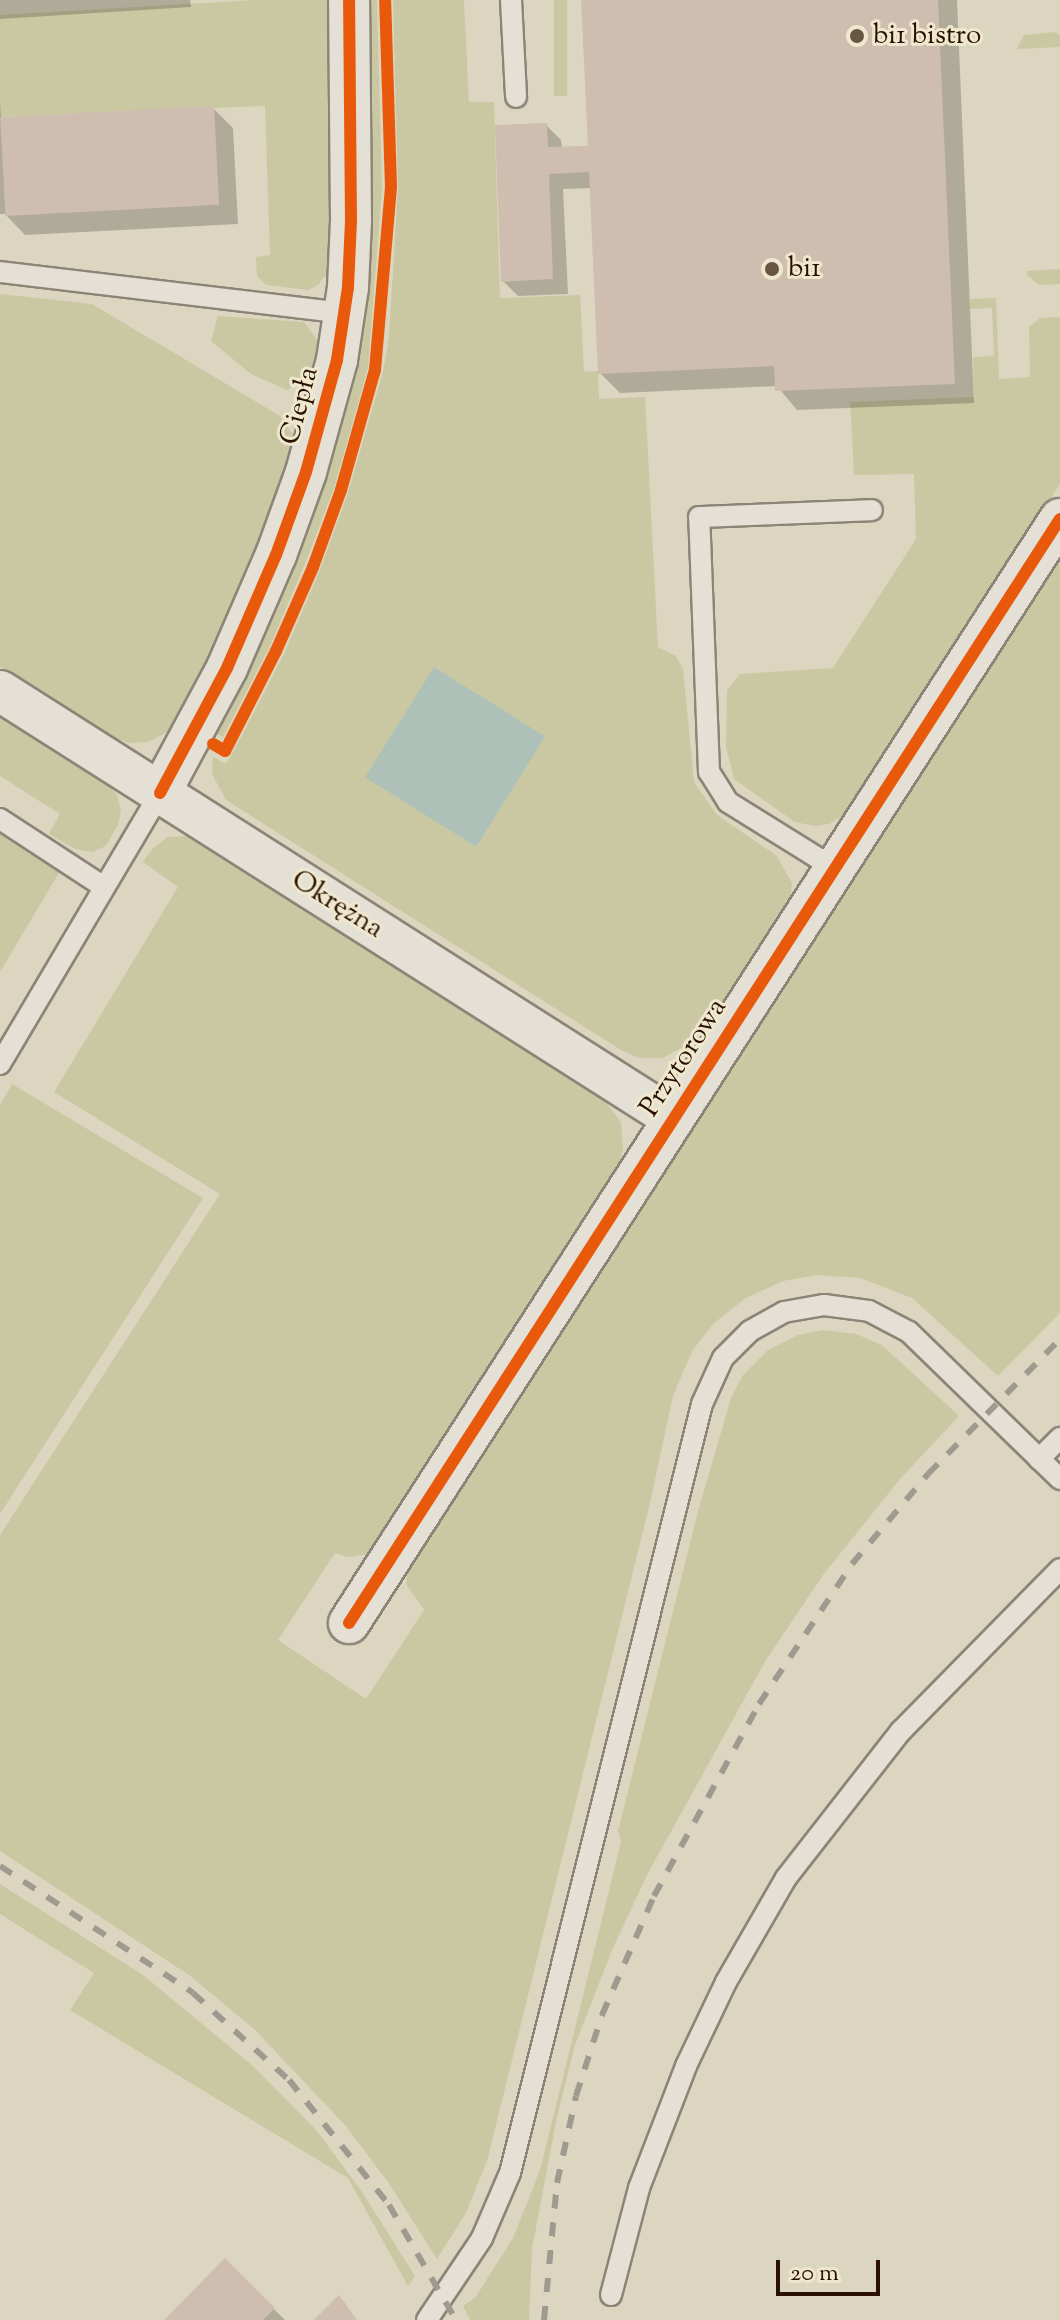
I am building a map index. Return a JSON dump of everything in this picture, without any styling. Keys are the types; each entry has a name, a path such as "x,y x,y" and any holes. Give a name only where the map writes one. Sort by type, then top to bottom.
{"street":[{"name":"Ciepła","path":"160,793 227,668 287,527 328,396 344,313 351,221 349,0"},
{"name":"Przytorowa","path":"349,1623 1060,519"},
{"name":"Okrężna","path":"0,691 674,1119"}],"lane":[{"path":"511,0 516,97"},
{"path":"0,272 344,313"},
{"path":"834,868 728,802 709,772 699,517 872,510"},
{"path":"0,1064 160,793"},
{"path":"0,819 104,887"},
{"path":"427,2320 482,2238 513,2164 702,1404 723,1358 750,1331 796,1308 838,1305 869,1311 909,1332 1060,1479"},
{"path":"1039,1459 1060,1438"},
{"path":"611,2295 639,2188 686,2066 726,1982 786,1878 890,1743 1060,1569"}],"shaded area":[{"path":"255,0 331,0 332,255 329,271 318,285 308,290 266,285 257,276 256,257 270,255 265,106 0,117 0,15"},
{"path":"367,0 377,0 382,188 368,368 334,488 305,564 269,648 223,737 215,733 261,642 323,482 363,333 370,188"},
{"path":"393,0 464,0 469,102 494,102 500,298 580,295 584,372 598,371 599,399 645,397 658,647 676,656 683,669 694,782 717,815 777,856 792,883 790,906 710,1029 700,1023 681,1048 663,1058 639,1058 621,1050 226,800 212,774 213,757 226,764 237,745 284,654 320,570 348,493 383,372 389,337 398,188"},
{"path":"554,0 567,0 567,96 554,96"},
{"path":"1055,32 1060,35 1060,47 1017,49 1024,35"},
{"path":"1060,269 1060,284 1039,285 1027,275 1027,271"},
{"path":"0,294 92,304 280,416 297,441 259,545 196,689 169,731 148,742 129,743 107,735 0,667"},
{"path":"996,298 999,379 1030,377 1029,327 1040,318 1060,317 1060,484 851,811 829,824 814,826 795,822 734,779 726,747 727,690 740,674 833,668 916,539 914,474 854,475 850,402 974,397 973,357 994,356 992,308 970,309 970,299"},
{"path":"218,316 304,322 321,345 314,375 287,390 251,374 211,341"},
{"path":"1060,558 1060,1313 998,1376 912,1298 860,1278 817,1275 783,1281 746,1298 714,1323 692,1351 673,1396 650,1503 487,2161 466,2213 437,2259 388,2182 345,2125 254,2029 189,1975 0,1851 0,1535 220,1194 54,1092 178,887 143,862 153,848 168,837 186,836 600,1095 621,1122 623,1150 615,1175 378,1542 368,1554 348,1557 335,1553 278,1640 366,1699 424,1610 406,1584 409,1565"},
{"path":"434,667 545,736 476,847 365,777"},
{"path":"0,713 103,779 117,795 121,810 118,825 106,846 92,852 75,849 49,834 60,814 0,776"},
{"path":"0,826 63,866 0,972"},
{"path":"12,1084 203,1198 0,1514 0,1105"},
{"path":"823,1330 856,1334 882,1345 959,1416 900,1479 823,1575 766,1660 648,1873 612,1950 575,2045 557,2117 532,2249 529,2320 470,2320 463,2306 475,2298 513,2238 540,2170 621,1842 618,1831 697,1515 731,1398 743,1375 768,1350 798,1335"},
{"path":"0,1884 143,1975 253,2066 317,2131 362,2192 415,2276 408,2286 348,2178 70,2010 94,1973 0,1914"}],"building":[{"name":"bi1","path":"581,0 938,0 955,384 775,391 774,366 598,374 589,172 549,174 553,279 501,282 495,125 547,123 548,147 588,146"},
{"path":"214,106 219,205 5,216 0,117"},
{"path":"225,2258 275,2308 263,2320 164,2320"},
{"path":"339,2295 357,2320 314,2320"}],"railway":[{"path":"544,2320 557,2183 576,2096 602,2015 654,1896 759,1704 852,1564 928,1474 1060,1339"},
{"path":"0,1866 193,1993 289,2080 389,2205 456,2320"}],"cycle path":[{"path":"160,793 227,668 276,555 306,472 337,360 348,287 351,221 349,0"},
{"path":"213,744 225,751 276,651 313,567 341,490 375,370 391,187 385,0"},
{"path":"349,1623 1060,519"}],"place":[{"name":"bi1 bistro","path":"857,36"},
{"name":"bi1","path":"772,269"}]}
